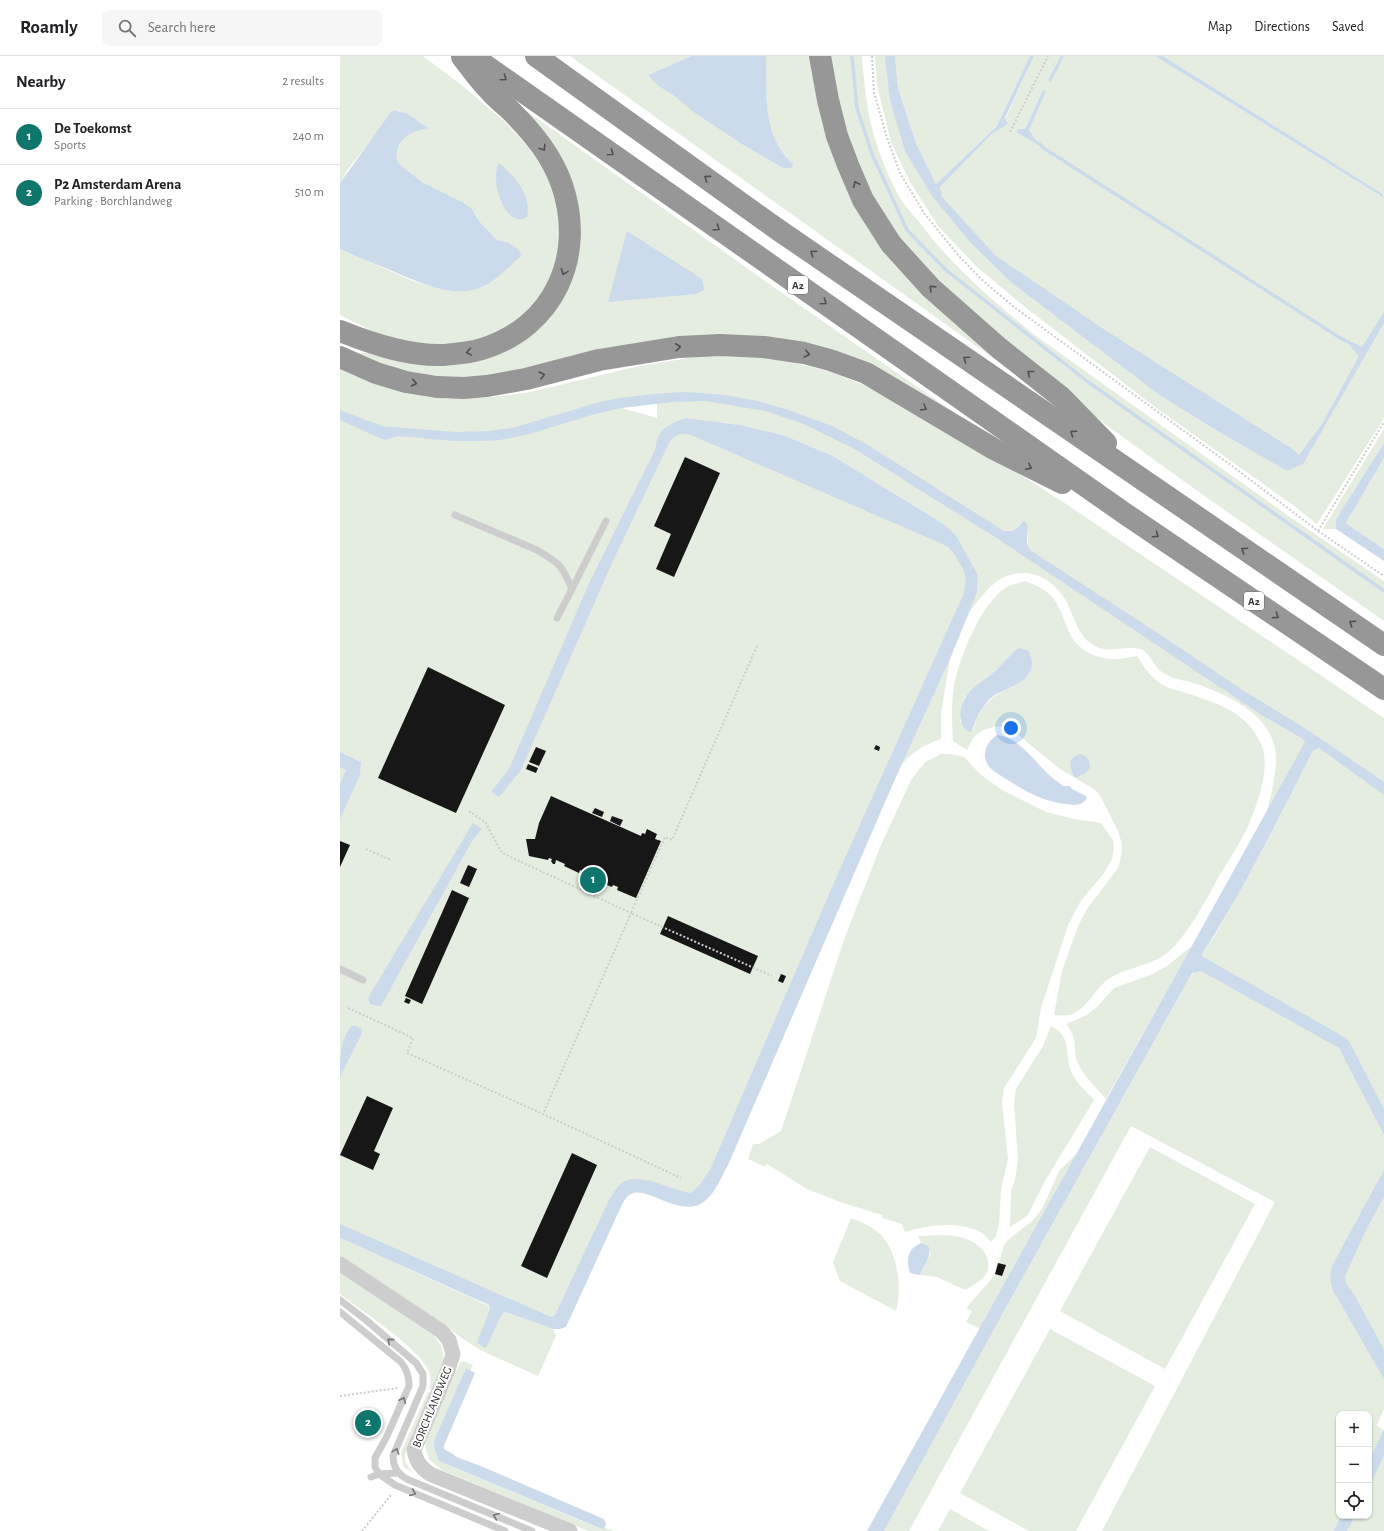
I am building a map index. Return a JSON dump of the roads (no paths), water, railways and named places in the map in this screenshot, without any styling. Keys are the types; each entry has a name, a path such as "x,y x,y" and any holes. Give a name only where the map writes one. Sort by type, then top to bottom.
{"highway":[{"path":"340,331 370,343 422,354 441,355 481,350 505,339 534,318 543,309 551,297 565,270 571,237 571,224 564,191 554,167 543,147 532,133 510,109 489,91 461,56"},
{"name":"A2","path":"472,56 1124,513 1384,689"},
{"path":"536,56 777,229 1384,645"},
{"path":"820,56 837,136 863,200 891,244 931,288 999,348 1061,397 1140,479"},
{"name":"A2","path":"340,356 376,373 406,382 437,387 464,388 487,386 526,379 599,360 679,347 720,345 764,347 804,353 866,372 994,449 1124,513"}],"street":[{"name":"BORCHLANDWEG","path":"340,1264 441,1331 449,1340 453,1354 448,1370 414,1450 416,1460 422,1468 430,1474 570,1531"}],"lane":[{"path":"455,516 537,550 556,562 563,569 572,589"},
{"path":"557,618 606,521"},
{"path":"340,969 363,980"},
{"path":"340,1300 366,1320 416,1364 423,1374 423,1386 393,1456 395,1468 398,1473 408,1480 532,1531"},
{"path":"340,1312 401,1362 407,1369 409,1386 387,1436 375,1458 375,1467 380,1474 395,1485 505,1531"},
{"path":"371,1477 380,1474 398,1473"}],"water":[{"path":"691,56 766,56 766,92 771,128 781,150 793,164 792,168 783,168 742,144 695,113 673,95 657,85 648,75"},
{"path":"885,56 895,56 898,88 916,143 936,184 997,126 1030,56 1034,56 1005,118 1008,124 993,133 940,187 942,197 996,256 1108,332 1291,448 1299,455 1322,424 1359,356 1342,337 1362,347 1384,312 1384,323 1303,464 1287,471 1161,396 1012,283 970,242 932,196 905,151 890,100"},
{"path":"1061,56 1064,56 1051,82 1048,80"},
{"path":"1155,56 1163,56 1383,194 1384,198"},
{"path":"1043,90 1046,92 1029,130 1036,140 1044,145 1042,147 1016,132 1018,129 1025,129"},
{"path":"395,110 408,114 428,128 414,132 404,138 398,148 397,162 422,182 464,203 472,209 479,221 497,240 507,242 517,248 520,252 521,256 490,283 477,289 466,291 442,289 418,282 340,249 340,183 391,112"},
{"path":"499,163 511,174 525,194 528,209 527,217 519,219 512,217 501,201 496,180 496,170"},
{"path":"627,231 702,279 704,290 696,294 608,302"},
{"path":"685,392 725,395 758,401 786,409 832,426 868,445 1004,531 1013,531 1024,521 1028,525 1027,541 1030,550 1241,689 1311,732 1384,782 1384,795 1319,748 1313,751 1246,880 1202,956 1346,1038 1349,1041 1384,1109 1384,1135 1339,1048 1201,971 1192,973 884,1531 867,1531 1305,742 1303,739 1260,714 1001,541 853,448 801,423 765,411 705,401 673,402 621,408 588,416 526,435 500,440 483,441 454,441 398,436 384,440 340,420 340,410 382,426 455,432 489,431 512,428 600,402 620,398"},
{"path":"687,418 740,425 783,435 833,456 942,523 956,535 978,575 977,593 950,659 892,786 728,1165 715,1189 705,1201 696,1206 686,1207 638,1192 629,1195 619,1211 566,1327 553,1329 505,1312 502,1314 486,1348 477,1343 490,1309 489,1305 340,1238 340,1224 551,1317 555,1315 609,1200 615,1190 623,1182 630,1179 647,1180 690,1193 698,1187 710,1170 836,878 963,595 966,581 964,571 955,555 947,546 691,435 679,435 670,441 612,563 521,770 499,797 491,792 509,769 590,581 655,450 656,442 660,433 670,424"},
{"path":"1384,443 1384,458 1346,523 1384,549 1384,561 1336,529 1336,519"},
{"path":"1019,648 1029,651 1032,663 1030,671 1020,682 992,697 980,712 971,732 966,730 961,723 960,718 961,707 967,694"},
{"path":"997,735 1012,740 1018,744 1046,772 1063,786 1070,786 1072,789 1086,796 1087,798 1085,801 1077,805 1071,805 1049,801 1027,791 994,772 987,764 985,753 991,740"},
{"path":"340,752 361,762 360,775 340,819 340,784 346,770 340,767"},
{"path":"1080,754 1084,755 1089,760 1090,768 1085,774 1075,778 1070,764 1073,758"},
{"path":"473,823 482,829 472,841 381,1006 370,1004 368,998"},
{"path":"352,1026 357,1026 362,1029 362,1033 340,1077 343,1043"},
{"path":"1384,1170 1384,1197 1367,1228 1345,1276 1346,1283 1355,1296 1384,1350 1384,1379 1335,1294 1331,1284 1330,1273 1332,1266"},
{"path":"921,1243 929,1247 930,1251 920,1275 910,1273 908,1259 913,1248"},
{"path":"466,1368 475,1373 443,1448 444,1452 483,1467 604,1519 606,1524 604,1530 439,1461 434,1447 434,1441"},
{"path":"1384,1429 1384,1456 1372,1481 1372,1455"},
{"path":"1340,1519 1353,1519 1347,1531 1334,1531"}],"waterway":[{"path":"852,56 857,108 872,154 907,230 946,270 1088,382 1384,591"},
{"path":"1042,147 1345,341"},
{"path":"442,1447 442,1450 453,1456"}],"place":[{"name":"De Toekomst","path":"593,880"},
{"name":"P2 Amsterdam Arena","path":"368,1423"}]}
